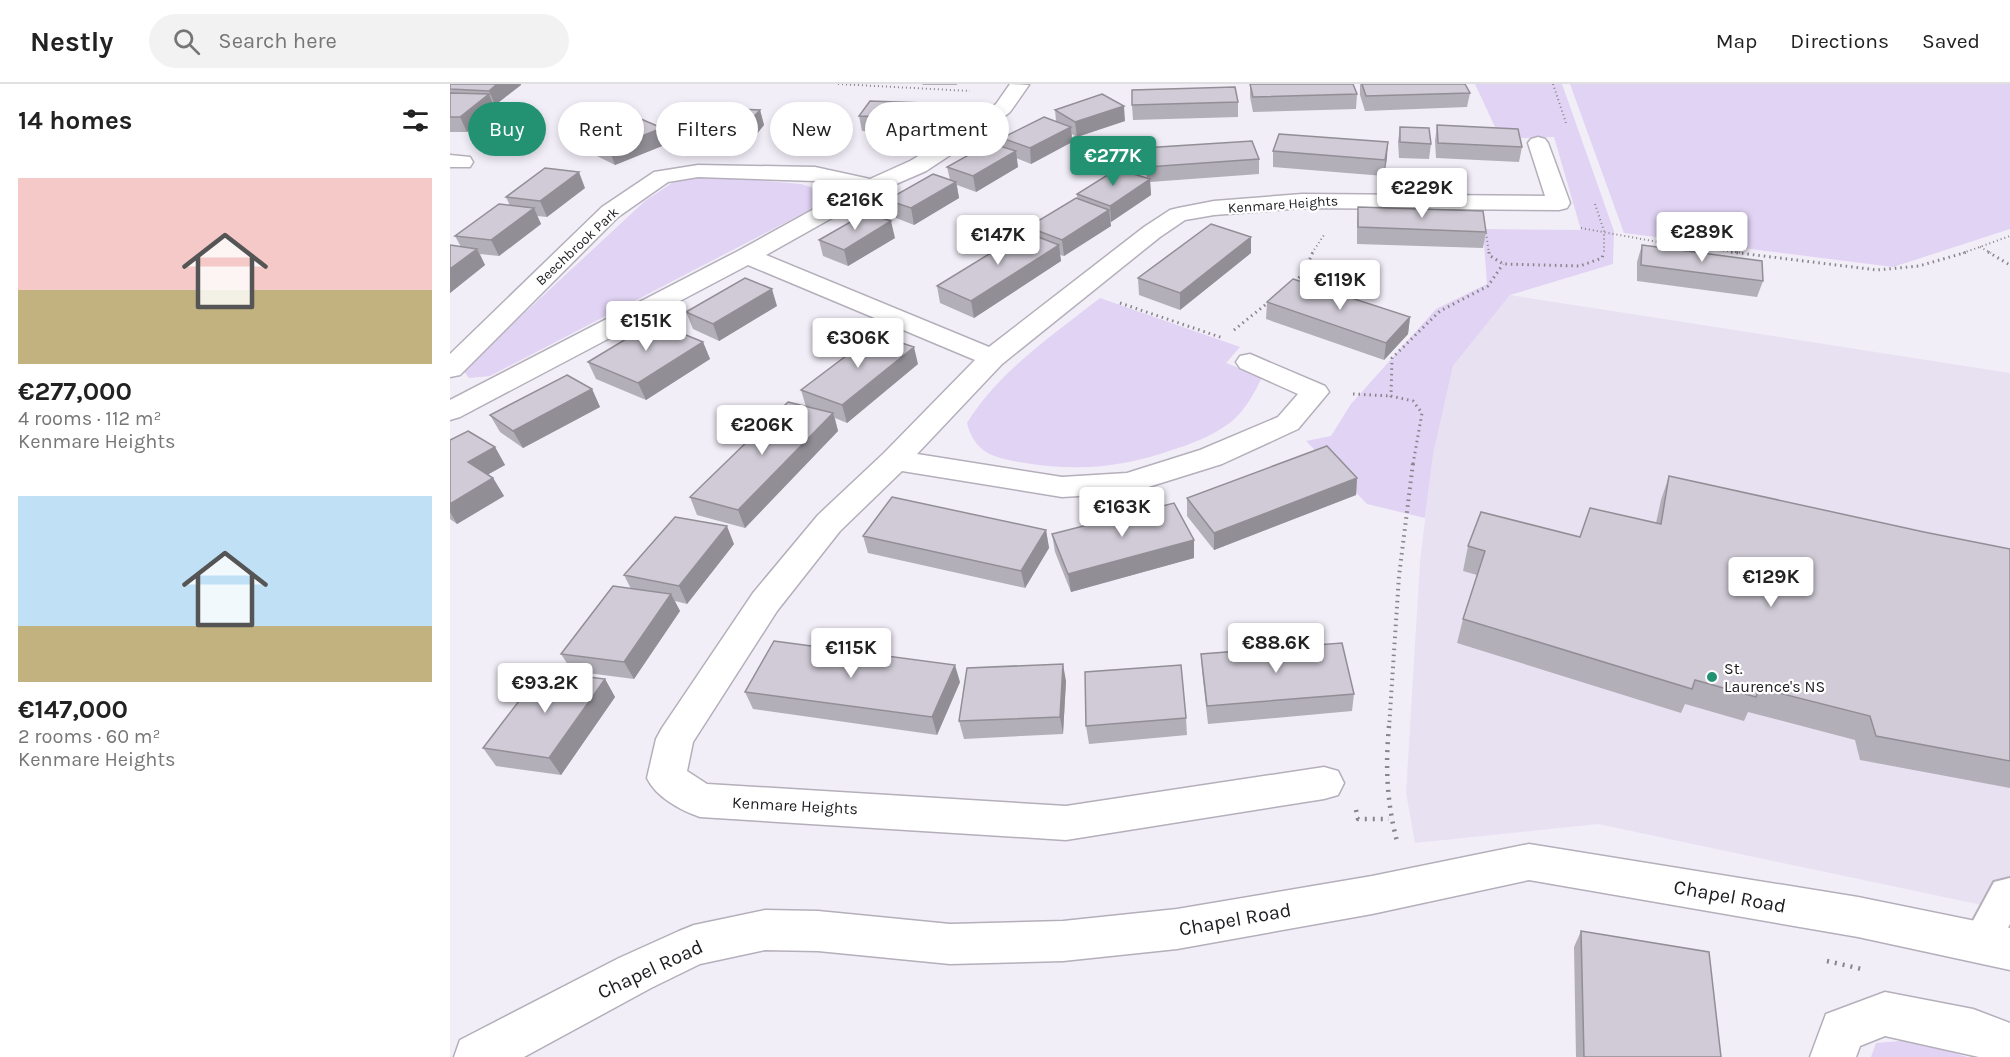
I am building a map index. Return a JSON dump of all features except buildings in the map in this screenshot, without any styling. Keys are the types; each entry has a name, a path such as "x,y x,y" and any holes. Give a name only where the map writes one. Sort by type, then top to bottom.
{"street":[{"path":"452,404 747,256 872,186 918,166 969,134 1003,108 1022,86"},
{"path":"1538,143 1559,203"},
{"name":"Beechbrook Park","path":"450,369 610,212 662,177 699,171 815,174 872,186"},
{"name":"Kenmare Heights","path":"1324,783 1066,822 700,800 666,778 675,739 765,602 829,523 895,460 992,358 1178,215 1214,208 1336,200 1559,203"},
{"path":"747,256 992,358"},
{"path":"895,460 1062,487 1129,483 1211,457 1288,423 1315,392 1250,362"},
{"name":"Chapel Road","path":"477,1057 635,973 694,945 765,930 818,931 950,944 1063,941 1177,929 1372,895 1529,862 1858,917 1995,946"},
{"path":"1833,1057 1842,1030 1886,1014 1973,1032 2010,1046"}],"lane":[{"path":"1995,946 2007,894 2010,894"}],"path":[{"path":"837,84 944,91 1022,86"},
{"path":"1292,284 1301,277 1319,240 1336,222 1336,200"},
{"path":"1559,203 1576,227 1614,235 1861,268 1904,269 1939,261 2010,236"},
{"path":"1979,247 2010,265"},
{"path":"1394,832 1389,819 1385,781 1393,639 1404,514 1422,413 1413,401 1392,396 1392,358 1440,311 1488,286 1503,264"},
{"path":"1079,290 1222,338 1275,297"}],"shaded area":[{"path":"1475,84 1562,84 1614,231 1613,264 1510,295 1453,366 1433,455 1425,518 1367,504 1306,441 1331,436 1351,404 1436,309 1487,284 1483,229 1581,230 1554,137 1522,138 1495,127"},
{"path":"1570,84 2010,84 2010,229 1893,267 1624,233"},
{"path":"707,176 801,184 820,190 823,203 490,376 469,378 463,370 645,201 675,181"},
{"name":"St. Laurence's NS","path":"1510,295 2010,373 2010,911 1598,824 1415,843 1406,793 1420,561 1433,455 1453,366"},
{"path":"1100,298 1240,347 1226,363 1262,377 1245,407 1231,422 1219,430 1185,446 1140,460 1103,466 1045,466 996,457 981,448 975,442 967,423 980,404 1011,370"},
{"path":"1914,1040 1967,1057 1871,1057 1876,1043"}],"place":[{"name":"St. Laurence's NS","path":"1712,677"}]}
